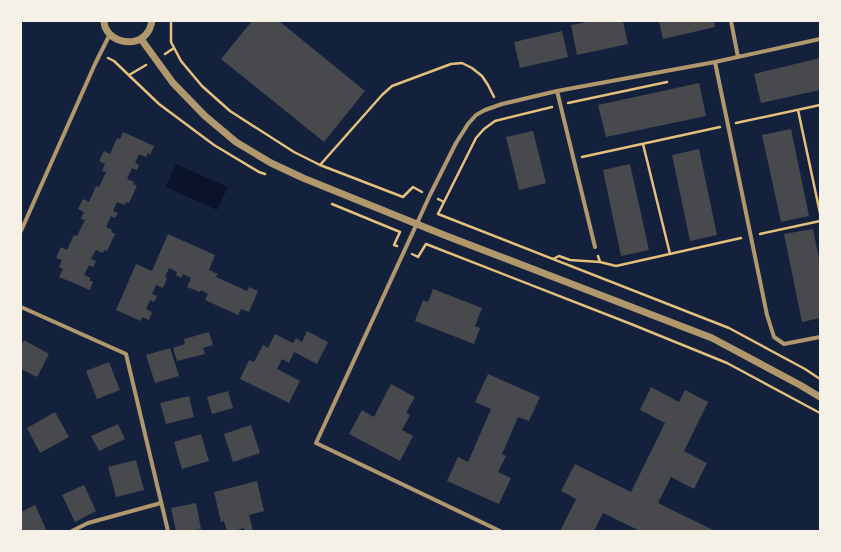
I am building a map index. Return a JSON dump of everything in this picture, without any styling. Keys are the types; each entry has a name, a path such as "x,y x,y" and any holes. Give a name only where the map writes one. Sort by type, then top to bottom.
{"street":[{"path":"104,21 104,24 110,34 119,41 130,42 141,39 148,33 152,21"},
{"path":"731,21 738,57"},
{"path":"21,231 95,64 110,34"},
{"path":"141,39 173,83 205,116 236,142 271,163 303,178 417,224 712,338 820,397"},
{"path":"500,531 316,443 430,196 456,143 468,124 476,115 485,110 498,106 557,92 715,62 820,39"},
{"path":"715,62 767,315 774,337 784,344 820,336"},
{"path":"557,92 595,247"},
{"path":"21,307 126,354 168,531"},
{"path":"72,531 88,523 161,503"}],"path":[{"path":"171,21 171,42 182,62 202,86 230,111 294,152 320,165 403,198 413,187 444,202"},
{"path":"320,165 382,95 392,86 451,64 462,63 472,68 482,76 498,106"},
{"path":"672,81 560,105 496,121 484,129 476,138 438,214 729,328 805,369 820,379"},
{"path":"574,159 820,105"},
{"path":"798,110 820,213"},
{"path":"643,144 670,254"},
{"path":"553,259 559,256 570,260 600,262 616,266 820,221"},
{"path":"405,250 418,257 426,244 631,324 727,363 820,413"},
{"path":"595,247 600,262"}],"water":[{"path":"176,164 228,187 217,210 166,187"}],"building":[{"path":"252,21 279,21 365,91 324,142 221,59"},
{"path":"592,21 623,21 628,44 577,55 571,25"},
{"path":"659,21 714,21 715,27 663,39"},
{"path":"562,31 568,57 520,68 514,42"},
{"path":"820,58 820,90 761,103 754,74"},
{"path":"699,83 706,116 606,137 598,105"},
{"path":"791,129 809,216 781,222 762,135"},
{"path":"533,131 546,183 519,190 506,137"},
{"path":"123,132 154,146 150,155 148,153 146,157 139,154 135,163 139,165 137,170 132,168 127,179 134,182 133,184 137,186 129,203 126,202 125,205 117,202 113,211 118,213 115,218 111,216 106,227 112,230 111,232 115,234 107,251 104,250 103,253 96,250 91,259 96,261 93,267 89,265 84,275 91,278 89,280 93,282 90,290 59,277 63,269 59,267 62,260 56,258 61,247 67,250 74,235 77,236 85,220 81,219 84,212 78,209 83,199 89,202 96,186 99,187 106,172 102,171 105,164 99,161 104,151 110,154 117,138 120,139"},
{"path":"699,149 717,235 690,241 672,155"},
{"path":"630,164 649,250 621,256 603,170"},
{"path":"813,229 820,264 820,318 802,322 784,234"},
{"path":"168,234 215,255 209,270 218,274 216,277 247,291 249,287 258,291 249,312 241,309 238,315 205,300 208,294 201,290 200,292 187,287 191,278 183,274 181,278 176,275 177,272 169,268 165,277 167,278 163,288 156,285 152,294 157,296 154,302 150,300 146,309 152,312 149,320 142,317 141,321 116,310 136,264 152,271"},
{"path":"433,289 482,308 475,326 480,328 474,344 415,321 423,300 428,302"},
{"path":"307,331 328,342 317,364 294,352 289,363 282,359 277,369 300,381 289,403 240,379 249,360 254,362 263,345 268,348 275,334 293,343 296,338 302,342"},
{"path":"209,332 213,345 203,348 205,354 177,361 173,348 185,344 184,339"},
{"path":"24,340 49,354 37,377 21,369 21,346"},
{"path":"170,348 179,376 155,383 146,355"},
{"path":"109,362 120,390 97,399 86,371"},
{"path":"488,374 540,397 529,421 518,417 502,454 506,456 498,472 511,478 499,504 447,481 458,457 468,462 491,409 475,402"},
{"path":"391,384 415,397 406,413 410,415 402,430 413,436 400,461 349,434 362,410 374,417"},
{"path":"651,387 679,402 685,390 708,402 684,451 707,463 694,489 671,477 658,503 715,531 640,531 603,513 594,531 560,531 576,499 561,491 575,464 631,492 665,423 640,410"},
{"path":"228,391 233,408 212,414 207,397"},
{"path":"189,396 194,417 166,424 160,403"},
{"path":"55,412 69,437 40,453 27,428"},
{"path":"118,424 125,439 99,451 91,436"},
{"path":"251,425 260,453 233,462 224,434"},
{"path":"201,434 209,461 182,469 174,442"},
{"path":"136,460 144,490 116,497 108,467"},
{"path":"257,481 264,511 249,515 253,531 244,531 244,528 234,531 227,531 224,521 221,522 214,492"},
{"path":"84,485 96,511 75,522 62,495"},
{"path":"196,503 201,529 176,531 171,508"},
{"path":"35,505 46,529 42,531 21,531 21,512"}]}
